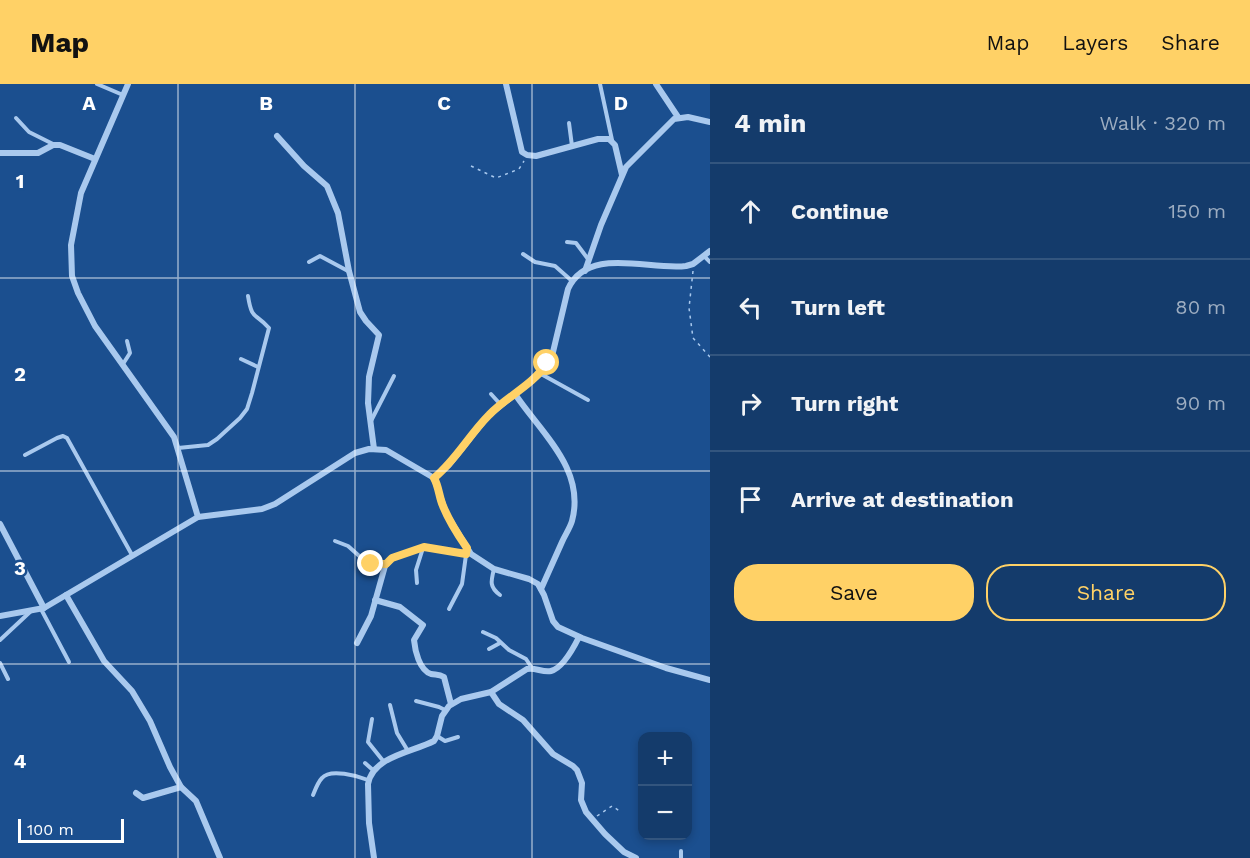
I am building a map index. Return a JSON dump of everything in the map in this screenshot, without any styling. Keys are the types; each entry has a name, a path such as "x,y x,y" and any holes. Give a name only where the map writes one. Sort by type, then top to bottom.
{"street":[{"path":"128,84 81,193 72,244 72,276 95,326 174,437 198,517"},
{"path":"506,84 522,152 536,156 598,139 609,139 612,141 622,175"},
{"path":"656,84 678,117"},
{"path":"585,270 622,175 632,160 678,117 710,122"},
{"path":"277,136 304,166 327,186 338,213 349,271 362,316 379,335 370,369 368,403 374,449"},
{"path":"0,153 38,153 53,145 69,147 95,159"},
{"path":"434,478 449,465 488,416 540,374 554,352 568,290 572,281 585,270 604,264 656,264 681,267 693,264 707,253"},
{"path":"515,394 560,455 573,484 575,499 571,523 541,589"},
{"path":"0,616 42,608 198,517 262,509 275,504 356,453 374,449 386,450 434,478 446,513 467,551 494,569 529,579 541,589 553,621 567,632 666,668 710,680"},
{"path":"0,524 42,608"},
{"path":"357,643 371,616 386,564 392,558 424,547 467,551"},
{"path":"66,595 104,661 135,696 150,721 170,768 181,787 196,801 220,858"},
{"path":"375,600 400,607 423,625 414,640 417,655 427,672 444,677 451,704"},
{"path":"374,858 369,823 368,780 384,762 434,741 445,710 460,699 491,692 523,670 532,668 549,671 554,669 571,653 579,637"},
{"path":"491,692 499,704 524,720 553,754 577,770 582,783 582,806 591,819 624,852 636,858"},
{"path":"136,793 143,798 181,787"},
{"path":"619,858 624,852"}],"lane":[{"path":"97,84 123,95"},
{"path":"600,84 612,141"},
{"path":"16,118 30,132 53,145"},
{"path":"569,123 572,146"},
{"path":"567,242 576,243 588,260"},
{"path":"707,253 710,262"},
{"path":"523,254 535,262 555,266 572,281"},
{"path":"309,262 320,256 349,271"},
{"path":"178,448 208,445 240,418 247,409 268,328 253,316 248,296"},
{"path":"123,364 129,353 127,341"},
{"path":"241,359 258,368"},
{"path":"540,374 588,400"},
{"path":"370,421 394,376"},
{"path":"491,394 501,405"},
{"path":"25,454 57,438 63,436 67,438 132,555"},
{"path":"335,541 348,546 366,562 386,564"},
{"path":"417,584 416,570 424,547"},
{"path":"449,609 462,584 467,551"},
{"path":"494,569 491,585 493,590 500,595"},
{"path":"42,608 69,662"},
{"path":"0,640 30,611"},
{"path":"483,632 496,638 500,643 526,659 532,668"},
{"path":"489,649 500,643"},
{"path":"0,663 8,679"},
{"path":"416,701 445,710"},
{"path":"390,705 397,733 408,752"},
{"path":"372,719 368,742 384,762"},
{"path":"437,736 445,741 458,737"},
{"path":"365,763 375,772"},
{"path":"313,795 321,778 327,774 350,774 368,780"},
{"path":"681,851 681,858"}],"path":[{"path":"471,166 496,178 519,169 527,155"},
{"path":"693,264 689,308 693,338 710,357"},
{"path":"591,819 612,806 621,812"}],"route":[{"path":"371,564 386,564 392,558 424,547 466,554 467,548 454,530 441,503 434,478 457,456 488,416 535,379 547,363"}]}
